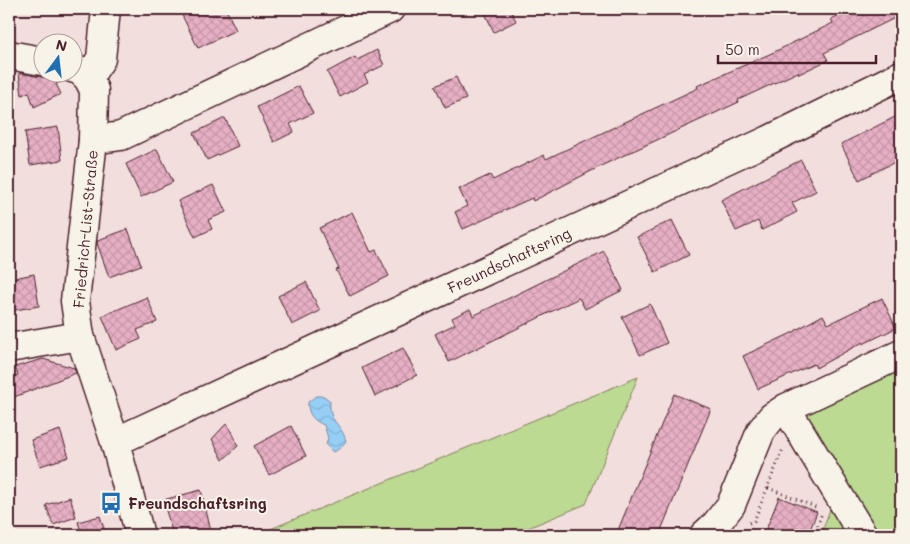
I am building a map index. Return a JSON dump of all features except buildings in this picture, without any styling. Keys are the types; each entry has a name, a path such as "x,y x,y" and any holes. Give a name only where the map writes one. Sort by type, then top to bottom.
{"street":[{"name":"Friedrich-List-Straße","path":"82,72 101,59 106,9"},
{"path":"93,140 121,136 390,9"},
{"path":"9,55 32,60"},
{"name":"Friedrich-List-Straße","path":"82,75 94,90 93,140 75,302 80,336 114,442 140,535"},
{"name":"Freundschaftsring","path":"114,442 769,140 901,75"},
{"path":"9,348 80,336"},
{"path":"704,535 716,524 731,505 761,431 772,417 786,408 901,354"},
{"path":"786,408 863,535"}],"path":[{"path":"768,488 823,510"},
{"path":"511,535 527,528"}],"green space":[{"path":"901,365 901,535 873,535 801,414"},
{"path":"638,377 586,504 511,535 256,535"},
{"path":"835,507 853,535 821,535 830,509"}],"water":[{"path":"316,396 324,396 330,401 331,414 346,441 339,449 333,452 326,445 328,438 324,425 314,419 309,410 308,402"}],"place":[{"name":"Freundschaftsring","path":"111,503"}]}
